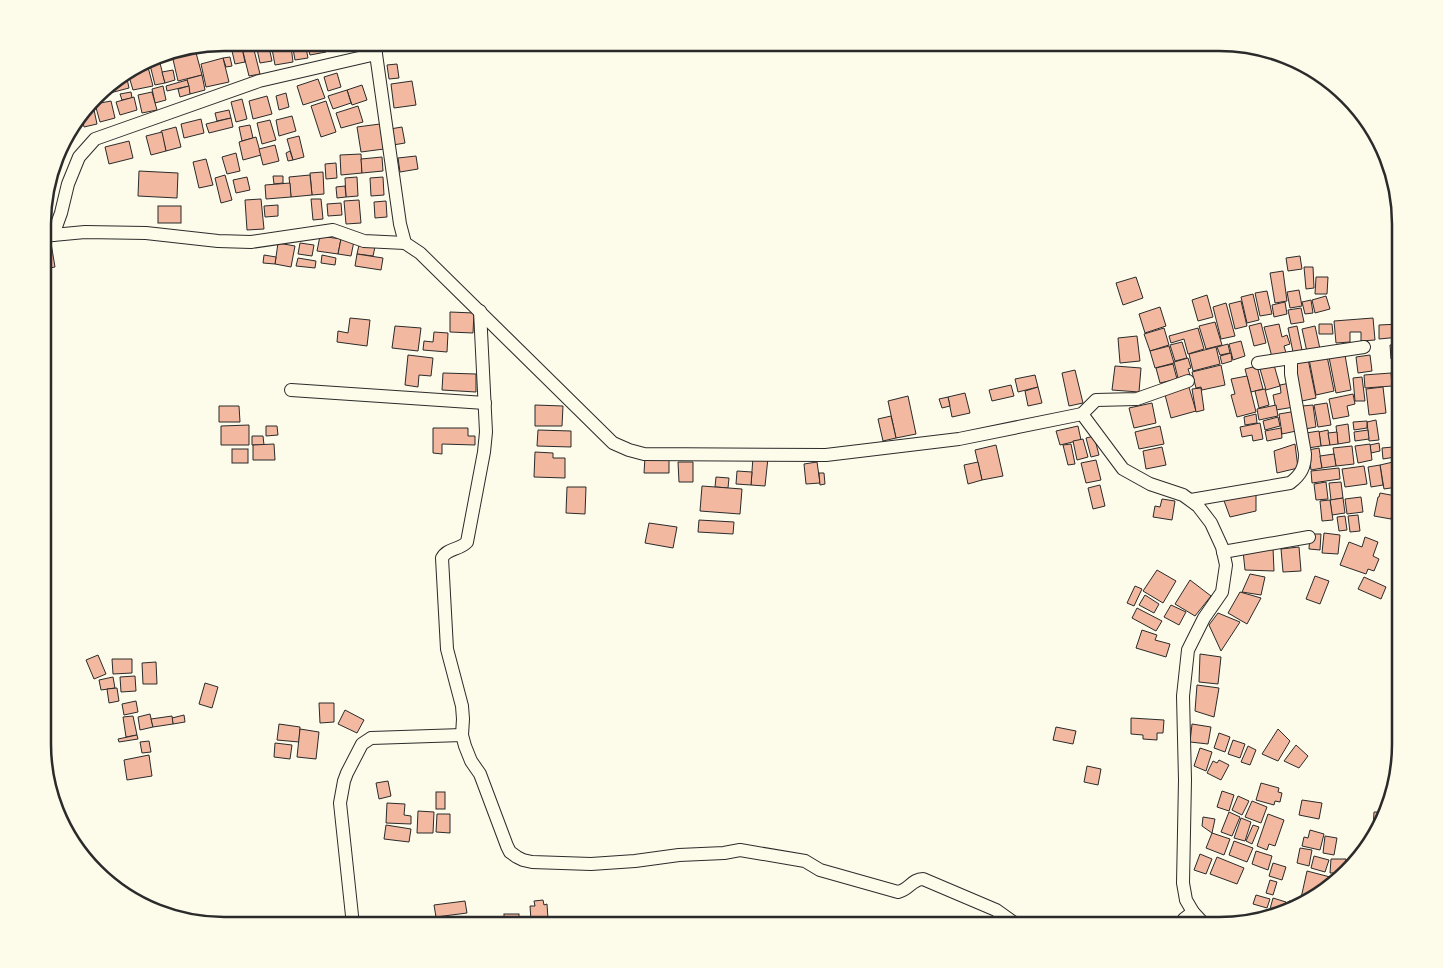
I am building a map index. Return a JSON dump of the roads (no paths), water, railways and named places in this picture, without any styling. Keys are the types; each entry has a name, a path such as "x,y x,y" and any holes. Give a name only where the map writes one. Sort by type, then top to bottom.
{"street":[{"path":"51,231 61,213 68,184 79,157 96,139 258,81 362,52"},
{"path":"377,52 400,224 405,243"},
{"path":"51,235 85,232 146,233 218,241 251,242 329,230 339,231 364,241 405,243 420,253 613,443 644,454 826,455 959,438 1082,414 1096,400 1137,399 1188,381"},
{"path":"480,311 486,432 484,452 468,539 463,546 444,554 442,561 446,644 462,706 462,735 467,752 480,774 510,852 523,860 532,862 591,864 740,850 806,861 820,870 898,892 905,890 916,879 923,878 996,910 1005,916"},
{"path":"1258,363 1364,347"},
{"path":"1191,500 1290,483 1298,478 1305,464 1305,454 1291,374 1291,358"},
{"path":"291,390 485,403"},
{"path":"1082,414 1123,469 1150,484 1183,495 1198,506 1211,523 1223,552 1226,565 1222,592 1204,618 1188,650 1183,696 1185,780 1183,883 1186,900 1197,916"},
{"path":"1223,552 1309,537"},
{"path":"353,917 340,803 344,781 362,744 371,738 462,735"},
{"path":"1187,916 1193,912"}]}
